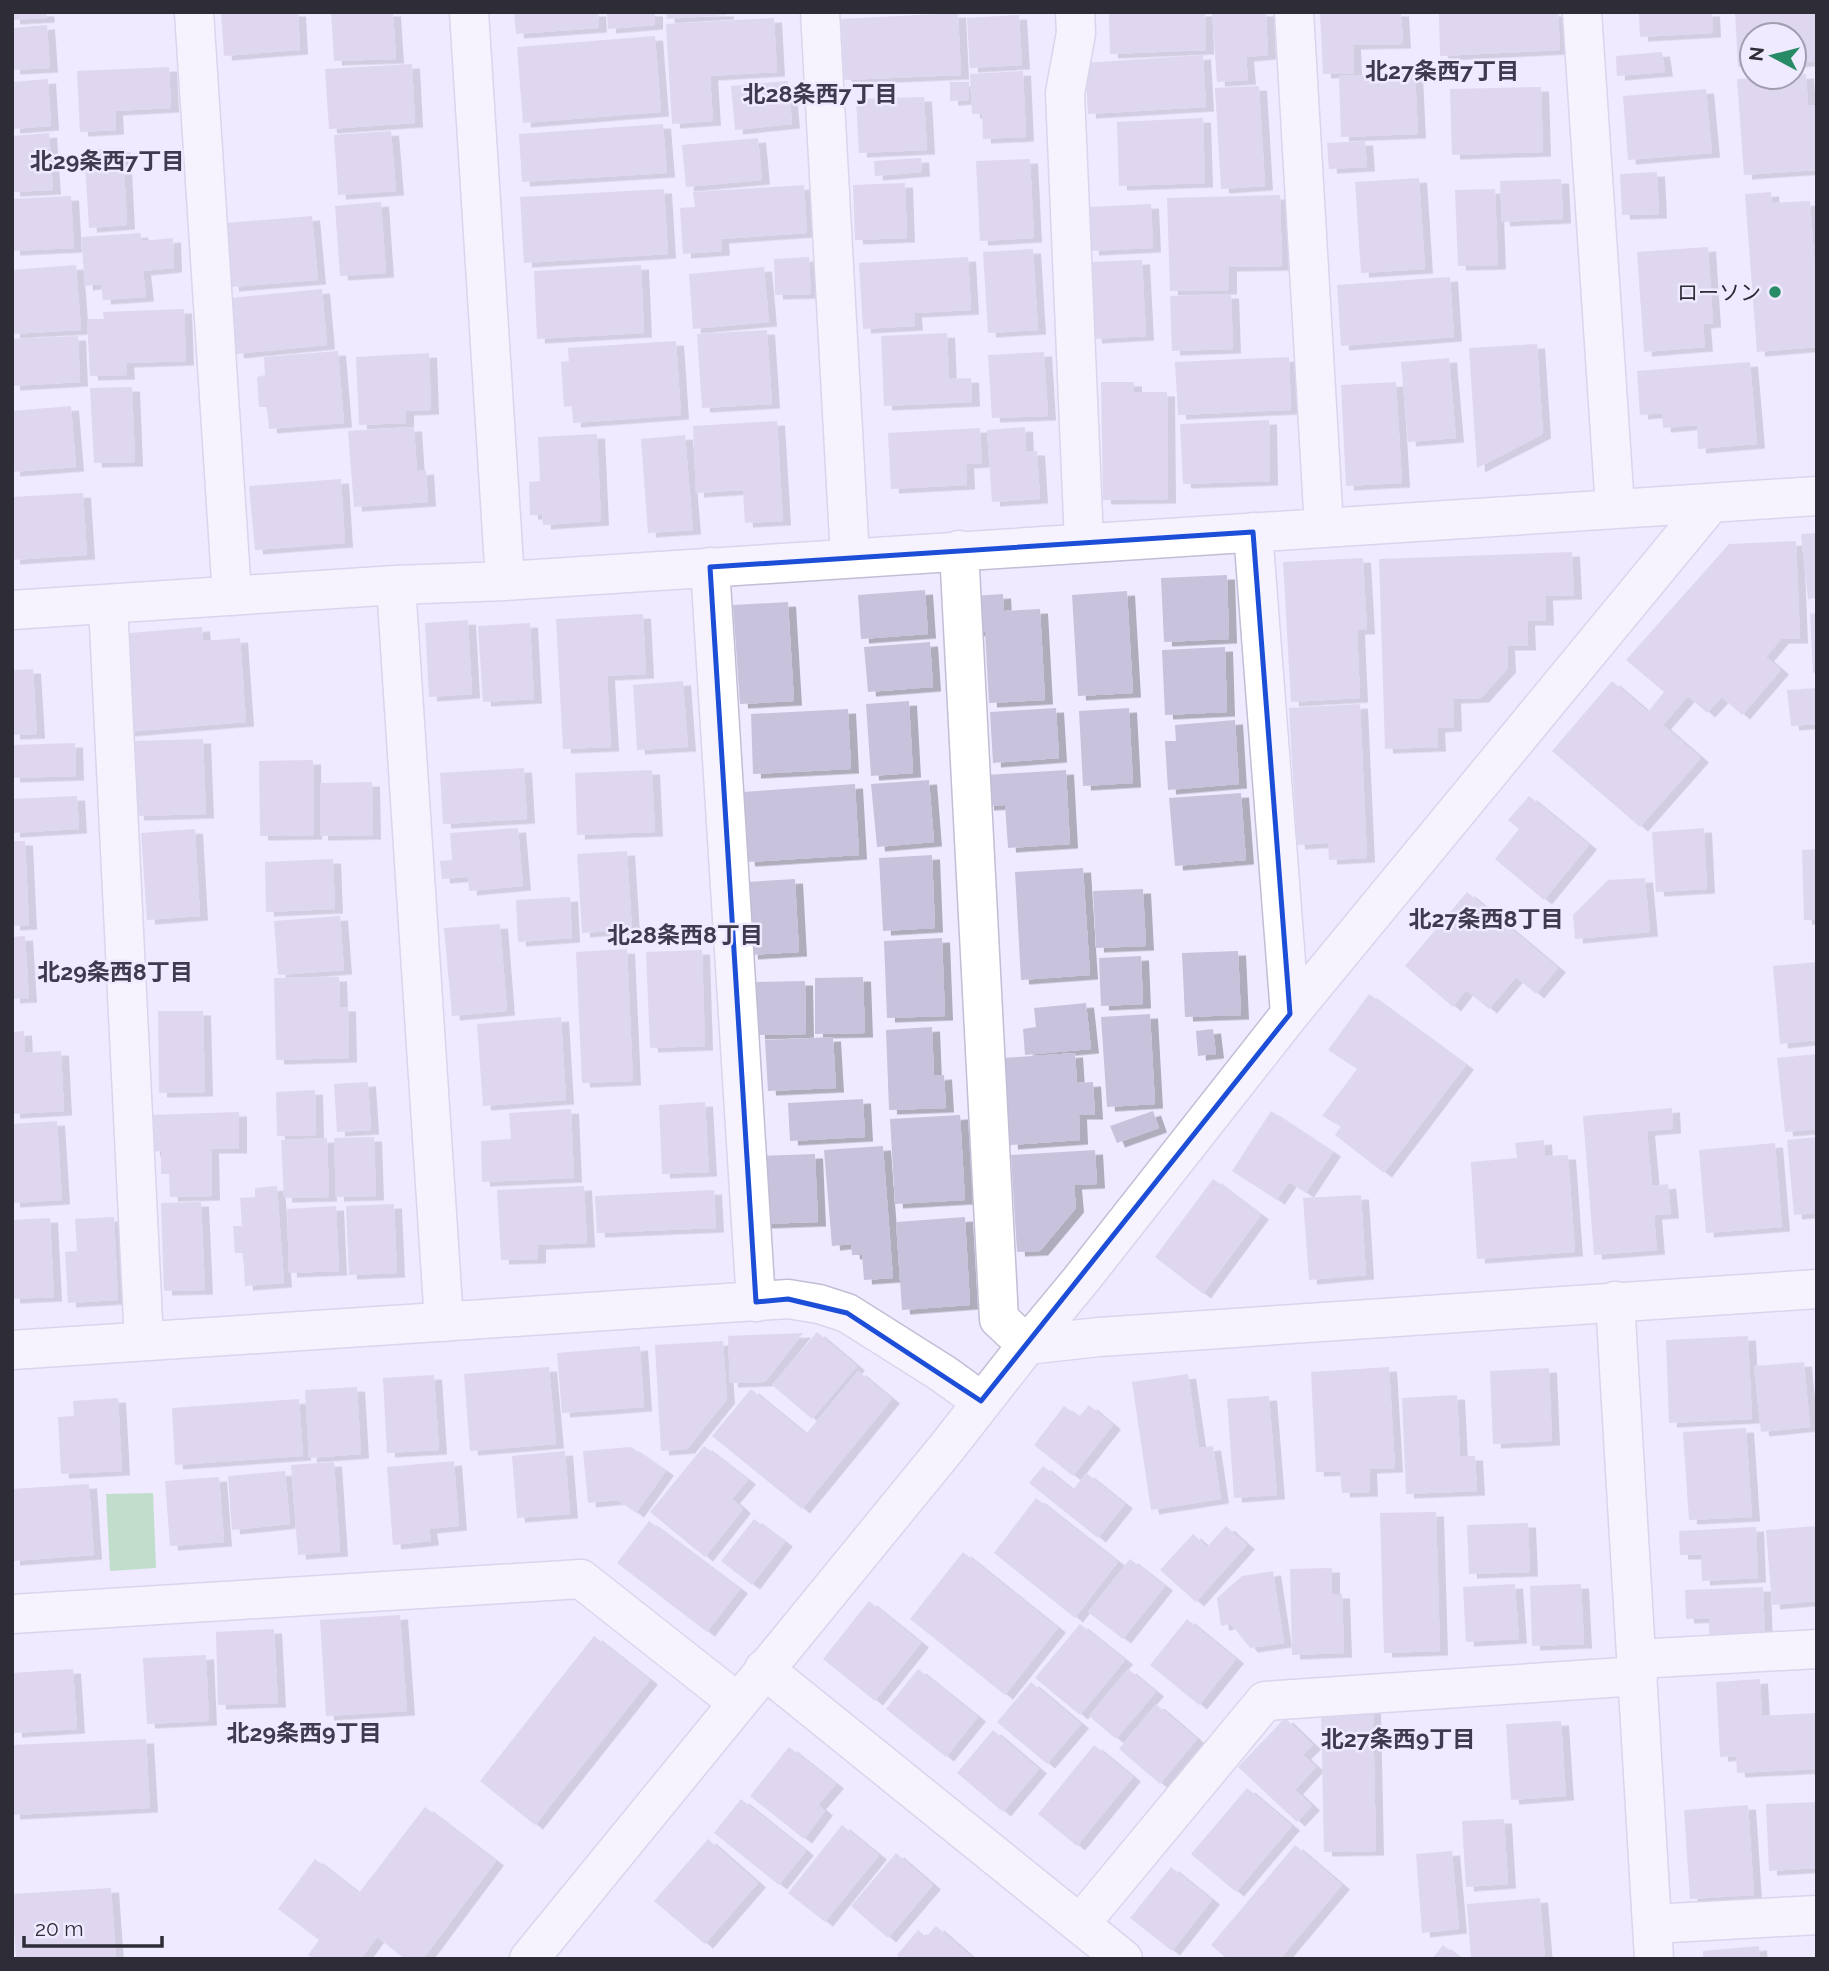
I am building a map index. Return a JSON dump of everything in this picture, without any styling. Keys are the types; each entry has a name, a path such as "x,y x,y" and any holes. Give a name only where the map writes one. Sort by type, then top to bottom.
{"street":[{"path":"194,12 232,596"},
{"path":"469,12 505,581"},
{"path":"820,12 850,558"},
{"path":"1075,12 1076,33 1065,93 1084,542"},
{"path":"1294,12 1324,527"},
{"path":"1582,12 1615,508"},
{"path":"12,610 396,585 505,581 1817,496"},
{"path":"529,1959 948,1446 1290,1014 1711,503"},
{"path":"1253,532 1290,1014"},
{"path":"959,550 999,1319 1027,1345 1113,1336 1817,1289"},
{"path":"710,567 756,1302"},
{"path":"396,585 444,1322"},
{"path":"108,604 144,1341"},
{"path":"12,1350 788,1299 819,1304 847,1313 981,1401"},
{"path":"1615,1301 1653,1941 1817,1915"},
{"path":"12,1614 581,1579 737,1702"},
{"path":"1080,1924 1265,1701 1638,1668 1817,1649"},
{"path":"764,1669 1122,1959"}],"highlighted area":[{"path":"1253,532 1290,1014 981,1401 847,1313 788,1299 756,1302 710,567"}],"green space":[{"path":"153,1493 156,1568 110,1571 106,1494"}],"building":[{"path":"12,12 46,12 47,18 12,20"},
{"path":"221,12 298,12 300,50 224,56"},
{"path":"331,12 393,12 396,59 334,61"},
{"path":"514,12 598,12 599,28 516,34"},
{"path":"607,12 655,12 655,25 608,29"},
{"path":"666,12 726,12 726,15 667,19"},
{"path":"1109,12 1205,12 1206,50 1110,54"},
{"path":"1212,12 1266,12 1268,55 1246,57 1248,80 1217,82"},
{"path":"1320,12 1401,12 1403,44 1353,45 1354,73 1323,74"},
{"path":"1439,12 1558,12 1560,50 1440,56"},
{"path":"1639,12 1712,12 1713,33 1640,37"},
{"path":"1735,12 1817,12 1817,61 1808,62 1808,21 1738,21 1738,67"},
{"path":"958,13 961,75 844,80 841,19"},
{"path":"1019,15 1022,65 970,68 967,18"},
{"path":"774,18 777,72 710,76 713,121 672,124 666,24"},
{"path":"47,25 50,68 12,70 12,28"},
{"path":"655,36 661,112 523,123 517,47"},
{"path":"1662,52 1665,72 1617,76 1616,56"},
{"path":"1203,55 1206,107 1088,114 1085,63"},
{"path":"412,64 415,123 329,129 325,69"},
{"path":"169,67 171,108 115,111 116,130 80,132 77,71"},
{"path":"1023,71 1026,137 983,139 982,114 972,114 970,74"},
{"path":"1415,73 1418,134 1341,137 1339,76"},
{"path":"48,79 51,126 12,129 12,82"},
{"path":"1737,79 1738,91 1807,91 1808,105 1817,105 1817,170 1744,175"},
{"path":"788,81 792,124 735,130 731,86"},
{"path":"950,82 969,82 969,100 950,101"},
{"path":"1259,86 1265,186 1221,189 1215,88"},
{"path":"1541,87 1543,152 1452,155 1450,89"},
{"path":"1706,89 1712,153 1628,160 1623,96"},
{"path":"924,97 927,150 859,153 856,99"},
{"path":"1203,118 1205,183 1119,186 1117,122"},
{"path":"663,124 667,173 522,182 519,134"},
{"path":"391,131 396,191 338,195 334,135"},
{"path":"49,133 53,190 12,192 12,136"},
{"path":"758,138 762,180 686,187 682,145"},
{"path":"1365,141 1367,167 1329,169 1327,143"},
{"path":"123,148 127,225 89,228 84,150"},
{"path":"921,158 922,172 875,176 874,161"},
{"path":"1030,159 1034,238 980,241 976,161"},
{"path":"1657,172 1659,214 1622,215 1620,174"},
{"path":"1419,178 1425,269 1361,273 1355,182"},
{"path":"1561,179 1563,219 1502,222 1500,181"},
{"path":"905,183 907,238 855,240 853,185"},
{"path":"804,185 807,233 721,239 722,251 683,254 680,208 695,207 693,192"},
{"path":"664,189 668,254 524,263 520,197"},
{"path":"1495,189 1498,265 1458,266 1455,190"},
{"path":"1771,192 1772,203 1810,201 1817,299 1817,347 1757,352 1745,194"},
{"path":"1280,195 1282,266 1229,267 1229,290 1170,291 1167,198"},
{"path":"71,196 74,248 12,251 12,199"},
{"path":"381,202 386,273 340,276 335,206"},
{"path":"1151,204 1153,248 1091,251 1089,207"},
{"path":"312,216 318,280 231,287 227,223"},
{"path":"140,233 142,241 173,238 174,268 143,271 146,297 103,300 101,284 85,286 81,237"},
{"path":"1708,247 1713,323 1703,324 1705,347 1644,352 1637,252"},
{"path":"1033,249 1038,330 988,333 983,252"},
{"path":"809,257 811,294 775,295 774,259"},
{"path":"968,257 971,310 914,313 915,326 863,329 859,263"},
{"path":"1142,260 1146,336 1094,339 1090,262"},
{"path":"76,265 81,330 12,334 12,270"},
{"path":"641,265 644,333 537,339 534,271"},
{"path":"764,267 769,322 693,329 689,274"},
{"path":"1450,277 1454,337 1341,346 1337,285"},
{"path":"322,289 327,345 236,354 230,298"},
{"path":"1231,294 1233,349 1172,351 1170,296"},
{"path":"184,309 186,361 126,363 127,375 90,376 87,319 104,319 103,312"},
{"path":"767,330 772,404 702,408 697,334"},
{"path":"947,333 949,379 971,378 972,402 884,406 881,336"},
{"path":"78,336 80,382 12,386 12,339"},
{"path":"676,341 681,415 573,423 572,406 564,407 561,362 569,361 568,348"},
{"path":"1537,344 1543,434 1477,468 1469,348"},
{"path":"338,351 344,423 269,429 267,407 259,407 257,377 265,375 264,357"},
{"path":"1044,352 1048,416 992,418 988,355"},
{"path":"429,353 431,410 406,411 406,423 359,425 356,357"},
{"path":"1289,357 1291,410 1178,415 1175,362"},
{"path":"1449,358 1456,438 1408,442 1401,362"},
{"path":"1750,362 1757,444 1698,449 1697,425 1663,428 1662,413 1640,415 1637,371"},
{"path":"1101,382 1134,382 1134,392 1167,392 1168,499 1103,500"},
{"path":"1396,382 1402,483 1346,486 1341,385"},
{"path":"132,387 135,462 94,463 90,388"},
{"path":"71,406 76,467 12,472 12,411"},
{"path":"1269,420 1270,481 1183,484 1180,424"},
{"path":"777,421 783,521 745,523 743,490 696,493 693,426"},
{"path":"414,427 417,471 426,470 428,502 354,507 348,431"},
{"path":"1025,427 1026,451 1037,451 1040,499 992,502 987,430"},
{"path":"980,428 982,463 966,464 967,485 891,489 888,433"},
{"path":"597,434 601,521 543,525 542,515 530,515 529,482 540,481 538,437"},
{"path":"685,435 693,530 648,533 641,439"},
{"path":"341,479 345,543 255,550 249,486"},
{"path":"83,493 87,555 12,560 12,497"},
{"path":"1817,533 1817,598 1808,599 1801,534"},
{"path":"1796,541 1800,639 1781,639 1766,657 1781,670 1742,715 1722,697 1707,713 1688,696 1663,725 1701,758 1640,827 1552,751 1612,681 1648,712 1664,692 1626,660 1729,544"},
{"path":"1572,552 1574,595 1545,596 1546,621 1527,621 1528,646 1507,646 1508,668 1481,698 1453,699 1454,727 1437,728 1438,747 1385,749 1379,559"},
{"path":"1363,558 1367,630 1357,630 1360,698 1291,702 1283,562"},
{"path":"1227,575 1229,639 1164,642 1161,578"},
{"path":"925,590 928,634 861,639 858,595"},
{"path":"1127,591 1133,693 1078,696 1072,595"},
{"path":"1003,594 1004,611 1040,609 1045,700 989,703 985,631 975,632 973,596"},
{"path":"788,602 794,701 740,704 733,605"},
{"path":"1817,613 1817,672 1813,673 1810,614"},
{"path":"643,614 646,674 607,676 611,747 563,749 556,619"},
{"path":"468,620 472,694 429,697 425,623"},
{"path":"530,623 534,699 483,702 478,626"},
{"path":"202,627 203,641 240,638 246,722 126,732 118,634"},
{"path":"930,642 933,687 868,692 864,647"},
{"path":"1225,647 1227,712 1165,715 1162,650"},
{"path":"33,669 37,734 12,735 12,670"},
{"path":"683,681 688,747 637,750 633,685"},
{"path":"1817,688 1817,724 1791,726 1787,690"},
{"path":"909,701 913,773 871,776 866,704"},
{"path":"1360,704 1367,858 1329,860 1328,843 1297,845 1289,708"},
{"path":"1056,708 1059,758 993,763 990,712"},
{"path":"1129,708 1133,783 1083,786 1079,711"},
{"path":"848,709 851,769 753,774 751,714"},
{"path":"1235,720 1239,784 1168,790 1165,741 1176,741 1175,725"},
{"path":"203,739 206,814 136,816 133,741"},
{"path":"75,743 76,776 12,778 12,745"},
{"path":"313,760 314,835 260,836 259,761"},
{"path":"524,768 527,819 443,824 440,773"},
{"path":"652,770 655,832 577,835 575,773"},
{"path":"1066,770 1070,844 1008,848 1005,805 986,806 985,775"},
{"path":"929,780 934,842 877,847 871,784"},
{"path":"372,782 373,835 320,836 320,783"},
{"path":"855,784 859,855 747,862 743,792"},
{"path":"1241,793 1246,860 1175,866 1169,798"},
{"path":"77,796 79,829 12,833 12,799"},
{"path":"1529,796 1589,845 1544,900 1495,859 1519,829 1508,820"},
{"path":"518,828 523,886 469,891 468,877 442,879 440,861 452,860 450,833"},
{"path":"1704,828 1707,889 1656,892 1652,832"},
{"path":"195,829 200,916 147,920 141,833"},
{"path":"12,841 25,841 29,925 12,926"},
{"path":"1817,849 1817,920 1804,920 1802,850"},
{"path":"627,851 632,929 582,933 577,854"},
{"path":"932,855 935,928 883,931 879,858"},
{"path":"333,859 335,909 266,912 265,862"},
{"path":"1083,868 1090,975 1021,980 1015,872"},
{"path":"1645,878 1650,932 1575,939 1573,915 1608,880"},
{"path":"795,879 799,952 750,955 746,882"},
{"path":"1143,889 1146,946 1096,948 1093,891"},
{"path":"1467,892 1558,968 1536,994 1516,977 1489,1009 1466,990 1453,1007 1405,966"},
{"path":"570,897 572,938 518,942 516,900"},
{"path":"340,916 344,970 278,975 274,921"},
{"path":"500,924 507,1011 452,1016 444,928"},
{"path":"25,936 29,998 12,999 12,937"},
{"path":"942,938 945,1016 887,1018 884,941"},
{"path":"627,949 633,1081 582,1083 576,952"},
{"path":"702,950 705,1046 650,1048 646,952"},
{"path":"1238,951 1241,1015 1185,1017 1182,953"},
{"path":"1141,956 1143,1004 1101,1006 1099,958"},
{"path":"1817,962 1817,1040 1780,1044 1773,966"},
{"path":"339,977 340,1007 348,1007 349,1058 276,1060 274,978"},
{"path":"863,977 865,1033 815,1034 815,978"},
{"path":"805,981 806,1034 757,1035 756,982"},
{"path":"1369,994 1466,1065 1384,1173 1335,1135 1341,1126 1322,1116 1357,1069 1328,1050"},
{"path":"1086,1003 1091,1049 1025,1055 1023,1029 1036,1027 1034,1008"},
{"path":"158,1011 203,1011 205,1092 159,1093"},
{"path":"1150,1014 1155,1104 1107,1107 1101,1017"},
{"path":"561,1017 566,1100 483,1106 477,1024"},
{"path":"932,1027 934,1076 944,1075 946,1108 889,1110 886,1030"},
{"path":"1213,1029 1216,1054 1198,1056 1196,1031"},
{"path":"24,1031 25,1053 61,1051 64,1111 12,1114 12,1032"},
{"path":"833,1037 836,1088 768,1091 765,1040"},
{"path":"1075,1053 1077,1083 1093,1082 1095,1115 1079,1115 1080,1140 1010,1145 1003,1058"},
{"path":"1817,1054 1817,1129 1785,1132 1777,1058"},
{"path":"368,1082 371,1130 337,1132 334,1084"},
{"path":"315,1090 316,1135 277,1136 276,1092"},
{"path":"863,1099 865,1137 790,1141 788,1103"},
{"path":"705,1102 709,1172 662,1174 659,1105"},
{"path":"1672,1108 1673,1129 1647,1131 1652,1186 1668,1184 1671,1214 1654,1215 1657,1250 1594,1255 1583,1116"},
{"path":"571,1109 574,1178 482,1182 481,1141 511,1139 509,1113"},
{"path":"1153,1111 1159,1128 1117,1143 1110,1126"},
{"path":"1271,1111 1333,1152 1306,1193 1289,1182 1277,1200 1232,1171"},
{"path":"239,1112 239,1149 211,1149 212,1196 170,1197 169,1174 161,1174 161,1151 152,1152 151,1115"},
{"path":"960,1115 965,1200 895,1204 890,1119"},
{"path":"57,1121 62,1200 12,1203 12,1124"},
{"path":"374,1137 376,1196 336,1197 334,1138"},
{"path":"1817,1137 1817,1213 1794,1215 1787,1140"},
{"path":"327,1138 329,1197 284,1198 281,1140"},
{"path":"1544,1140 1545,1156 1568,1155 1575,1252 1477,1259 1471,1162 1517,1158 1515,1143"},
{"path":"1775,1143 1782,1227 1706,1233 1699,1150"},
{"path":"883,1146 893,1278 864,1280 862,1255 852,1255 851,1244 832,1246 824,1150"},
{"path":"1095,1150 1097,1184 1074,1185 1076,1208 1040,1251 1017,1252 1011,1155"},
{"path":"815,1154 818,1222 762,1224 759,1156"},
{"path":"1213,1179 1261,1215 1203,1294 1155,1257"},
{"path":"277,1186 284,1283 245,1286 243,1253 235,1253 233,1226 242,1226 240,1198 255,1197 255,1188"},
{"path":"584,1186 587,1243 538,1245 538,1259 501,1260 497,1190"},
{"path":"714,1190 716,1228 597,1233 595,1196"},
{"path":"1361,1195 1366,1275 1309,1280 1303,1198"},
{"path":"201,1202 205,1290 164,1291 161,1203"},
{"path":"394,1204 397,1273 349,1275 346,1206"},
{"path":"336,1206 339,1271 289,1273 287,1209"},
{"path":"114,1217 118,1300 68,1303 65,1252 77,1251 75,1219"},
{"path":"965,1217 970,1305 902,1310 896,1222"},
{"path":"50,1218 54,1297 12,1299 12,1220"},
{"path":"817,1332 857,1366 812,1419 772,1385"},
{"path":"803,1333 765,1382 730,1383 728,1336"},
{"path":"1748,1336 1752,1419 1669,1423 1666,1340"},
{"path":"723,1341 727,1399 687,1449 661,1451 655,1345"},
{"path":"640,1346 644,1407 562,1413 557,1353"},
{"path":"1804,1362 1810,1427 1761,1432 1754,1366"},
{"path":"549,1367 556,1444 470,1451 464,1374"},
{"path":"1389,1367 1395,1468 1369,1469 1370,1492 1342,1493 1340,1471 1316,1472 1311,1372"},
{"path":"1549,1368 1552,1441 1493,1444 1490,1371"},
{"path":"858,1371 892,1399 802,1509 712,1436 751,1389 806,1434"},
{"path":"1188,1374 1199,1448 1213,1446 1221,1499 1151,1510 1132,1382"},
{"path":"434,1375 439,1450 387,1453 383,1378"},
{"path":"357,1387 361,1454 309,1458 305,1390"},
{"path":"1457,1395 1460,1456 1475,1456 1477,1491 1406,1494 1402,1398"},
{"path":"1269,1396 1277,1495 1234,1498 1227,1399"},
{"path":"118,1398 122,1471 61,1474 58,1417 74,1416 73,1401"},
{"path":"299,1399 303,1456 175,1465 172,1408"},
{"path":"1089,1405 1113,1425 1073,1476 1034,1445 1064,1406 1079,1417"},
{"path":"1746,1428 1752,1517 1689,1520 1683,1432"},
{"path":"704,1446 748,1480 732,1499 743,1509 705,1557 650,1512"},
{"path":"631,1447 666,1471 636,1513 618,1500 588,1503 583,1451"},
{"path":"565,1451 570,1514 517,1518 512,1456"},
{"path":"454,1461 459,1526 429,1529 431,1541 393,1545 387,1467"},
{"path":"334,1462 340,1552 298,1555 291,1465"},
{"path":"1043,1466 1073,1490 1086,1473 1125,1504 1098,1538 1029,1483"},
{"path":"285,1471 290,1524 232,1530 228,1476"},
{"path":"219,1477 224,1542 170,1546 165,1481"},
{"path":"89,1484 94,1555 12,1561 12,1489"},
{"path":"1036,1498 1118,1562 1075,1618 994,1553"},
{"path":"1436,1512 1440,1651 1384,1653 1380,1513"},
{"path":"754,1519 785,1542 752,1585 721,1561"},
{"path":"649,1521 740,1589 707,1632 617,1563"},
{"path":"1528,1523 1530,1572 1469,1574 1467,1525"},
{"path":"1226,1526 1247,1545 1196,1602 1160,1570 1193,1534 1207,1547"},
{"path":"1817,1526 1817,1601 1772,1605 1766,1530"},
{"path":"1756,1527 1758,1578 1702,1581 1701,1555 1680,1555 1679,1531"},
{"path":"963,1552 1058,1628 1005,1695 910,1619"},
{"path":"1130,1559 1165,1586 1123,1639 1088,1612"},
{"path":"1332,1568 1332,1594 1342,1594 1344,1653 1292,1655 1290,1569"},
{"path":"1273,1571 1284,1643 1250,1648 1231,1624 1221,1626 1217,1598 1242,1576"},
{"path":"1515,1584 1519,1639 1466,1642 1463,1587"},
{"path":"1581,1584 1584,1644 1532,1646 1530,1586"},
{"path":"1763,1587 1765,1638 1709,1640 1709,1618 1686,1619 1685,1590"},
{"path":"869,1601 921,1643 875,1701 823,1659"},
{"path":"400,1615 407,1711 326,1716 320,1620"},
{"path":"1187,1619 1236,1659 1199,1705 1150,1665"},
{"path":"1080,1624 1125,1660 1080,1715 1035,1678"},
{"path":"274,1629 278,1703 218,1705 216,1632"},
{"path":"594,1636 650,1680 535,1825 480,1781"},
{"path":"206,1655 209,1721 147,1724 143,1658"},
{"path":"73,1669 77,1729 14,1733 12,1673"},
{"path":"918,1669 978,1717 946,1757 886,1709"},
{"path":"1128,1669 1156,1692 1116,1739 1089,1716"},
{"path":"1760,1679 1762,1716 1817,1713 1817,1769 1737,1773 1736,1756 1720,1757 1716,1682"},
{"path":"1031,1682 1081,1724 1047,1764 997,1722"},
{"path":"1156,1704 1197,1739 1160,1784 1119,1749"},
{"path":"1373,1709 1376,1851 1324,1852 1321,1710"},
{"path":"1285,1718 1313,1745 1303,1755 1316,1767 1295,1790 1312,1806 1297,1822 1238,1767"},
{"path":"1561,1721 1566,1796 1511,1800 1506,1724"},
{"path":"993,1730 1039,1769 1003,1812 957,1773"},
{"path":"146,1739 150,1808 12,1815 12,1745"},
{"path":"1094,1745 1133,1777 1077,1846 1038,1814"},
{"path":"789,1747 836,1784 818,1805 825,1811 804,1839 750,1796"},
{"path":"1247,1788 1292,1826 1236,1892 1191,1854"},
{"path":"741,1799 806,1851 779,1885 714,1833"},
{"path":"1817,1802 1817,1868 1769,1871 1766,1804"},
{"path":"1748,1805 1754,1895 1690,1899 1684,1810"},
{"path":"425,1807 496,1861 423,1959 405,1959 377,1937 361,1959 313,1959 308,1955 319,1940 278,1909 315,1859 359,1893"},
{"path":"1504,1819 1508,1884 1466,1887 1462,1821"},
{"path":"842,1825 879,1855 825,1922 788,1893"},
{"path":"708,1839 758,1883 705,1944 654,1901"},
{"path":"1295,1845 1342,1885 1280,1959 1227,1959 1211,1945"},
{"path":"1452,1851 1459,1929 1422,1933 1416,1854"},
{"path":"896,1853 933,1885 888,1938 851,1906"},
{"path":"1171,1867 1212,1900 1172,1951 1130,1918"},
{"path":"111,1888 116,1957 16,1959 12,1894"},
{"path":"1540,1898 1545,1959 1471,1959 1467,1904"},
{"path":"936,1926 974,1959 901,1959 897,1955 918,1930 926,1937"},
{"path":"1443,1945 1461,1959 1432,1959"},
{"path":"1759,1946 1760,1959 1703,1959 1703,1951"}],"place":[{"name":"ローソン","path":"1775,292"}],"district":[{"name":"北27条西7丁目","path":"1442,70"},
{"name":"北28条西7丁目","path":"820,93"},
{"name":"北29条西7丁目","path":"107,160"},
{"name":"北27条西8丁目","path":"1486,918"},
{"name":"北28条西8丁目","path":"685,934"},
{"name":"北29条西8丁目","path":"115,971"},
{"name":"北29条西9丁目","path":"304,1732"},
{"name":"北27条西9丁目","path":"1398,1738"}]}
